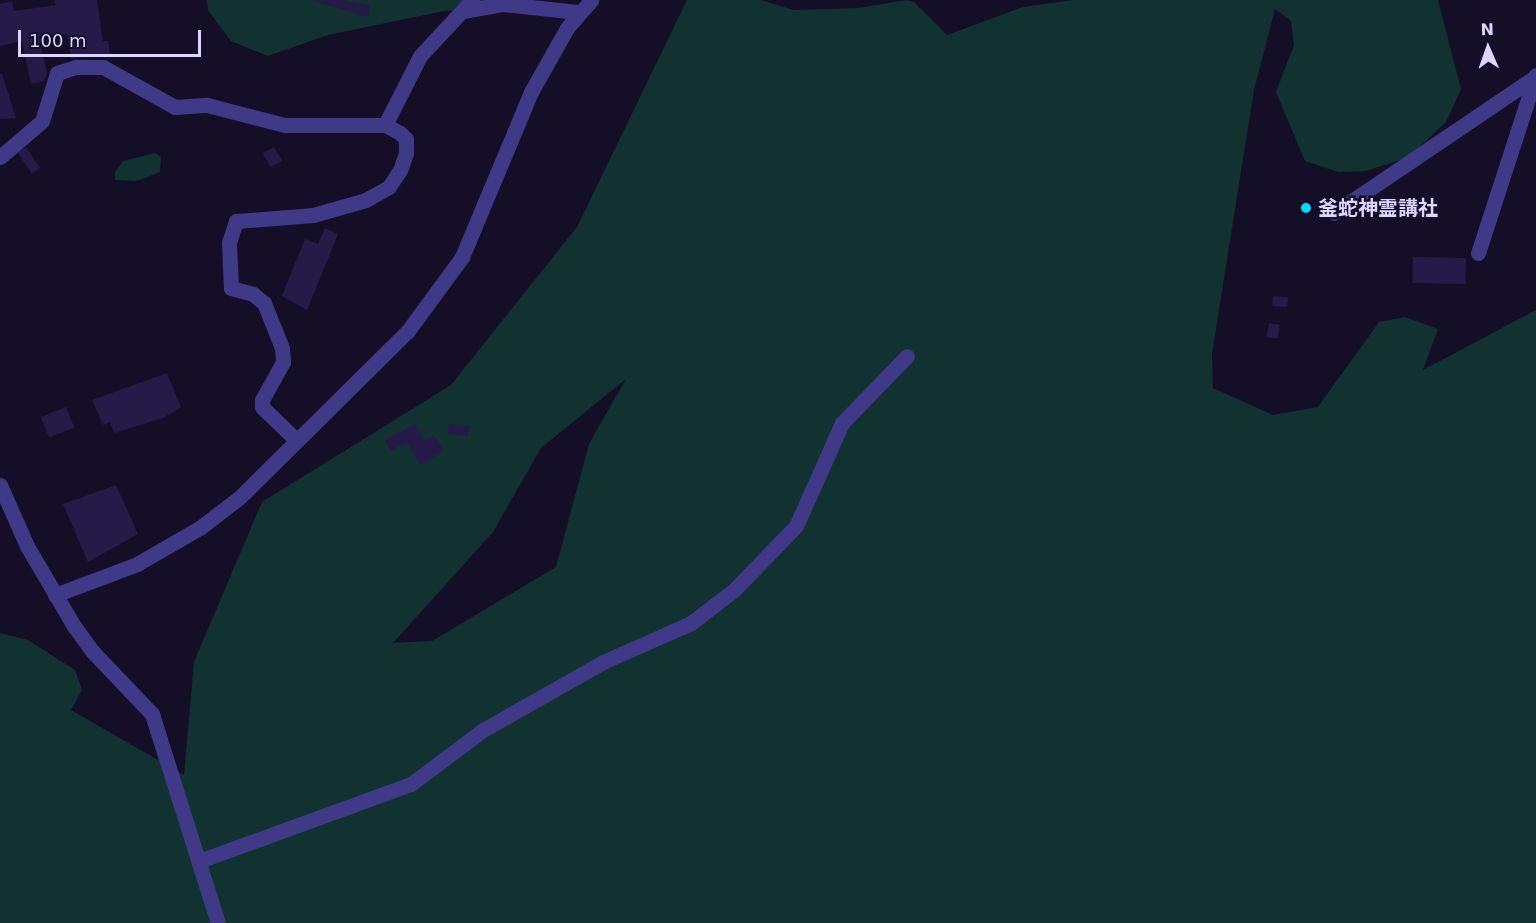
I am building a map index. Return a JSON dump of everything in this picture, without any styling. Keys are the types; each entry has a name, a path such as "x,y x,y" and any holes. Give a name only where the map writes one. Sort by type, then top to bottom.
{"street":[{"path":"385,125 420,56 472,0"},
{"path":"55,595 137,564 201,527 240,497 407,332 462,257 531,92 578,12 591,0"},
{"path":"459,13 503,4 578,12"},
{"path":"0,157 42,120 57,73 76,66 103,67 175,107 216,106 285,125 385,125 406,139 403,162 389,187 366,200 330,212 236,220 229,243 231,288 253,294 264,303 282,348 283,362 262,400 263,412 296,440"},
{"path":"1334,213 1536,76"},
{"path":"1478,253 1536,76"},
{"path":"199,861 411,784 483,730 603,662 691,623 734,590 796,526 842,423 908,356"},
{"path":"0,485 27,546 55,595 93,652 152,714 219,923"}],"green space":[{"path":"207,0 494,0 480,9 444,11 328,35 268,56 231,41 208,10"},
{"path":"687,0 761,0 793,10 859,8 906,0 914,2 947,35 1023,7 1073,0 1438,0 1461,89 1446,122 1409,157 1366,171 1338,172 1305,161 1276,92 1294,45 1291,21 1275,9 1254,90 1212,354 1213,388 1273,415 1318,407 1379,322 1405,317 1438,329 1423,370 1536,310 1536,923 0,923 0,633 28,640 75,670 82,690 71,710 184,775 194,662 262,502 451,385 577,227","holes":["626,379 589,444 556,567 432,641 393,643 493,532 541,448"]},
{"path":"155,153 161,157 160,172 137,181 115,180 115,172 123,161"}],"building":[{"path":"54,0 97,0 103,41 108,41 110,55 71,58 67,34 39,38 47,73 44,81 31,84 22,41 0,46 0,4 12,1 14,11 56,5"},
{"path":"343,0 370,5 368,17 314,1"},
{"path":"0,74 2,74 16,118 0,119"},
{"path":"26,147 40,168 32,173 18,153"},
{"path":"274,147 282,161 271,167 263,154"},
{"path":"325,228 338,234 307,310 282,296 305,239 318,244"},
{"path":"1413,257 1466,258 1466,284 1413,283"},
{"path":"1273,296 1288,297 1287,307 1272,306"},
{"path":"1269,323 1280,325 1277,339 1267,337"},
{"path":"167,373 181,407 163,418 114,433 110,422 103,425 92,400"},
{"path":"66,407 74,427 49,438 41,417"},
{"path":"415,424 425,441 434,435 444,451 420,465 407,442 391,451 385,440"},
{"path":"449,424 469,426 468,436 448,434"},
{"path":"116,485 138,534 88,562 63,504"}],"place":[{"name":"釜蛇神霊講社","path":"1306,208"}]}
